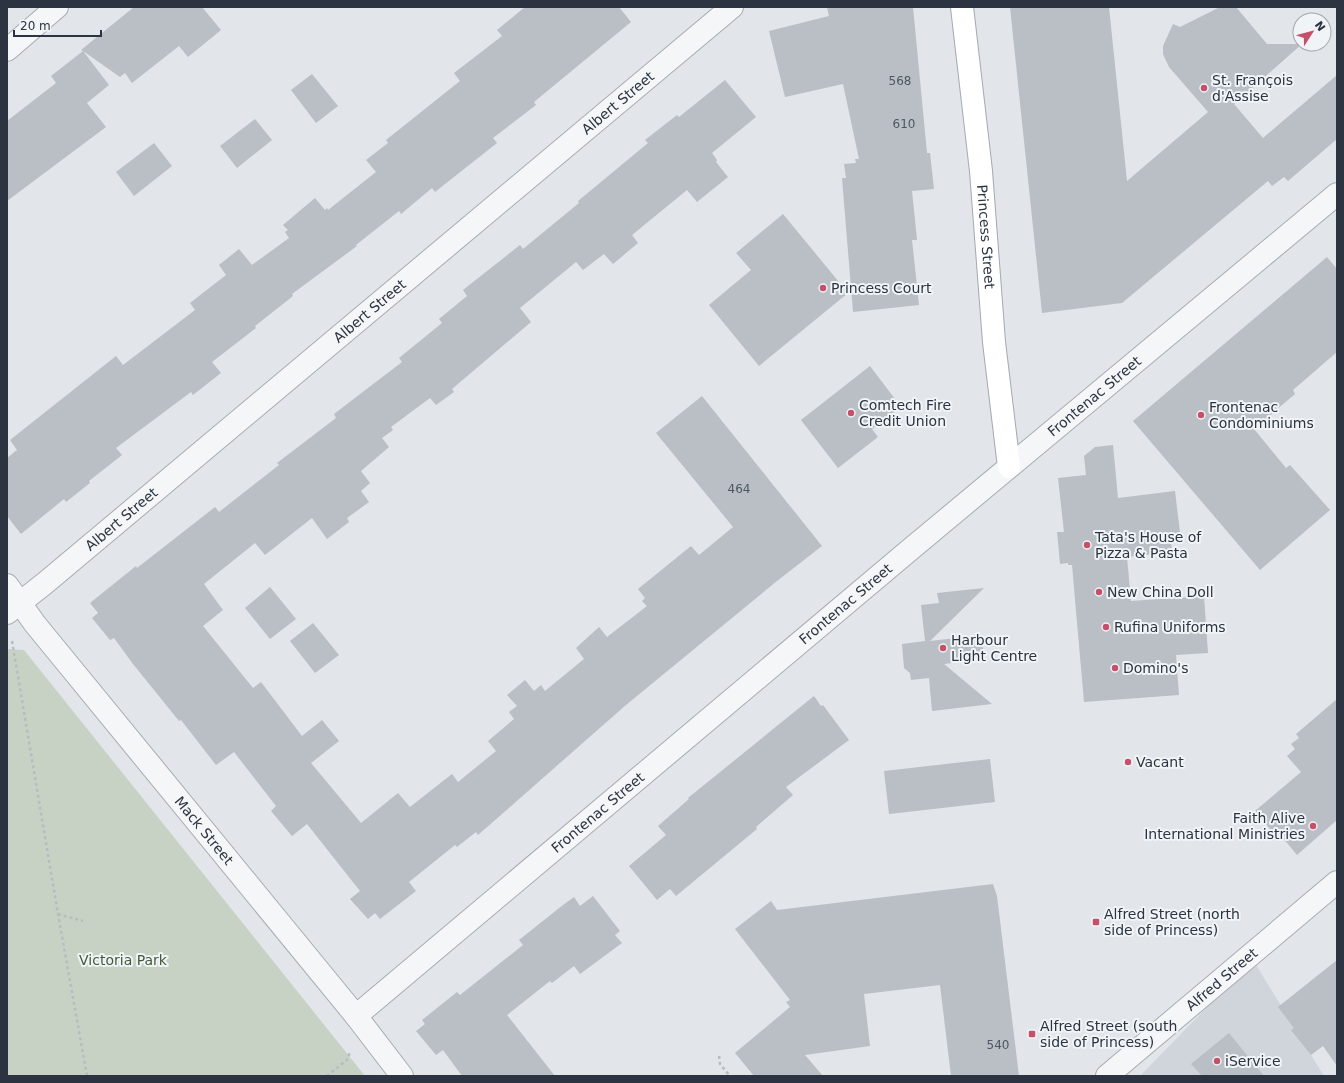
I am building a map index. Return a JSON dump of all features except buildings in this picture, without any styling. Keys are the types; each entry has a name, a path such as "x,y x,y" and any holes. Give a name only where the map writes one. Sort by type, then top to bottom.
{"main road":[{"name":"Princess Street","path":"962,7 981,171 994,342 1009,467"}],"street":[{"path":"7,50 58,7"},
{"name":"Albert Street","path":"13,608 44,584 732,7"},
{"name":"Frontenac Street","path":"356,1016 1009,467 1337,194"},
{"name":"Mack Street","path":"7,585 13,608 35,624 356,1016 402,1076"},
{"name":"Alfred Street","path":"1107,1076 1337,882"}],"path":[{"path":"12,641 87,1076"},
{"path":"58,914 83,921"},
{"path":"720,1056 720,1064 730,1076"}],"shaded area":[{"path":"1253,960 1324,1076 1140,1076"}],"green space":[{"name":"Victoria Park","path":"7,649 24,650 365,1076 7,1076"}],"place":[{"name":"St. François d'Assise","path":"1204,88"},
{"name":"Princess Court","path":"823,288"},
{"name":"Comtech Fire Credit Union","path":"851,413"},
{"name":"Frontenac Condominiums","path":"1201,415"},
{"name":"Tata's House of Pizza & Pasta","path":"1087,545"},
{"name":"New China Doll","path":"1099,592"},
{"name":"Rufina Uniforms","path":"1106,627"},
{"name":"Harbour Light Centre","path":"943,648"},
{"name":"Domino's","path":"1115,668"},
{"name":"Vacant","path":"1128,762"},
{"name":"Faith Alive International Ministries","path":"1313,826"},
{"name":"Alfred Street (north side of Princess)","path":"1096,922"},
{"name":"Alfred Street (south side of Princess)","path":"1032,1034"},
{"name":"iService","path":"1217,1061"}]}
